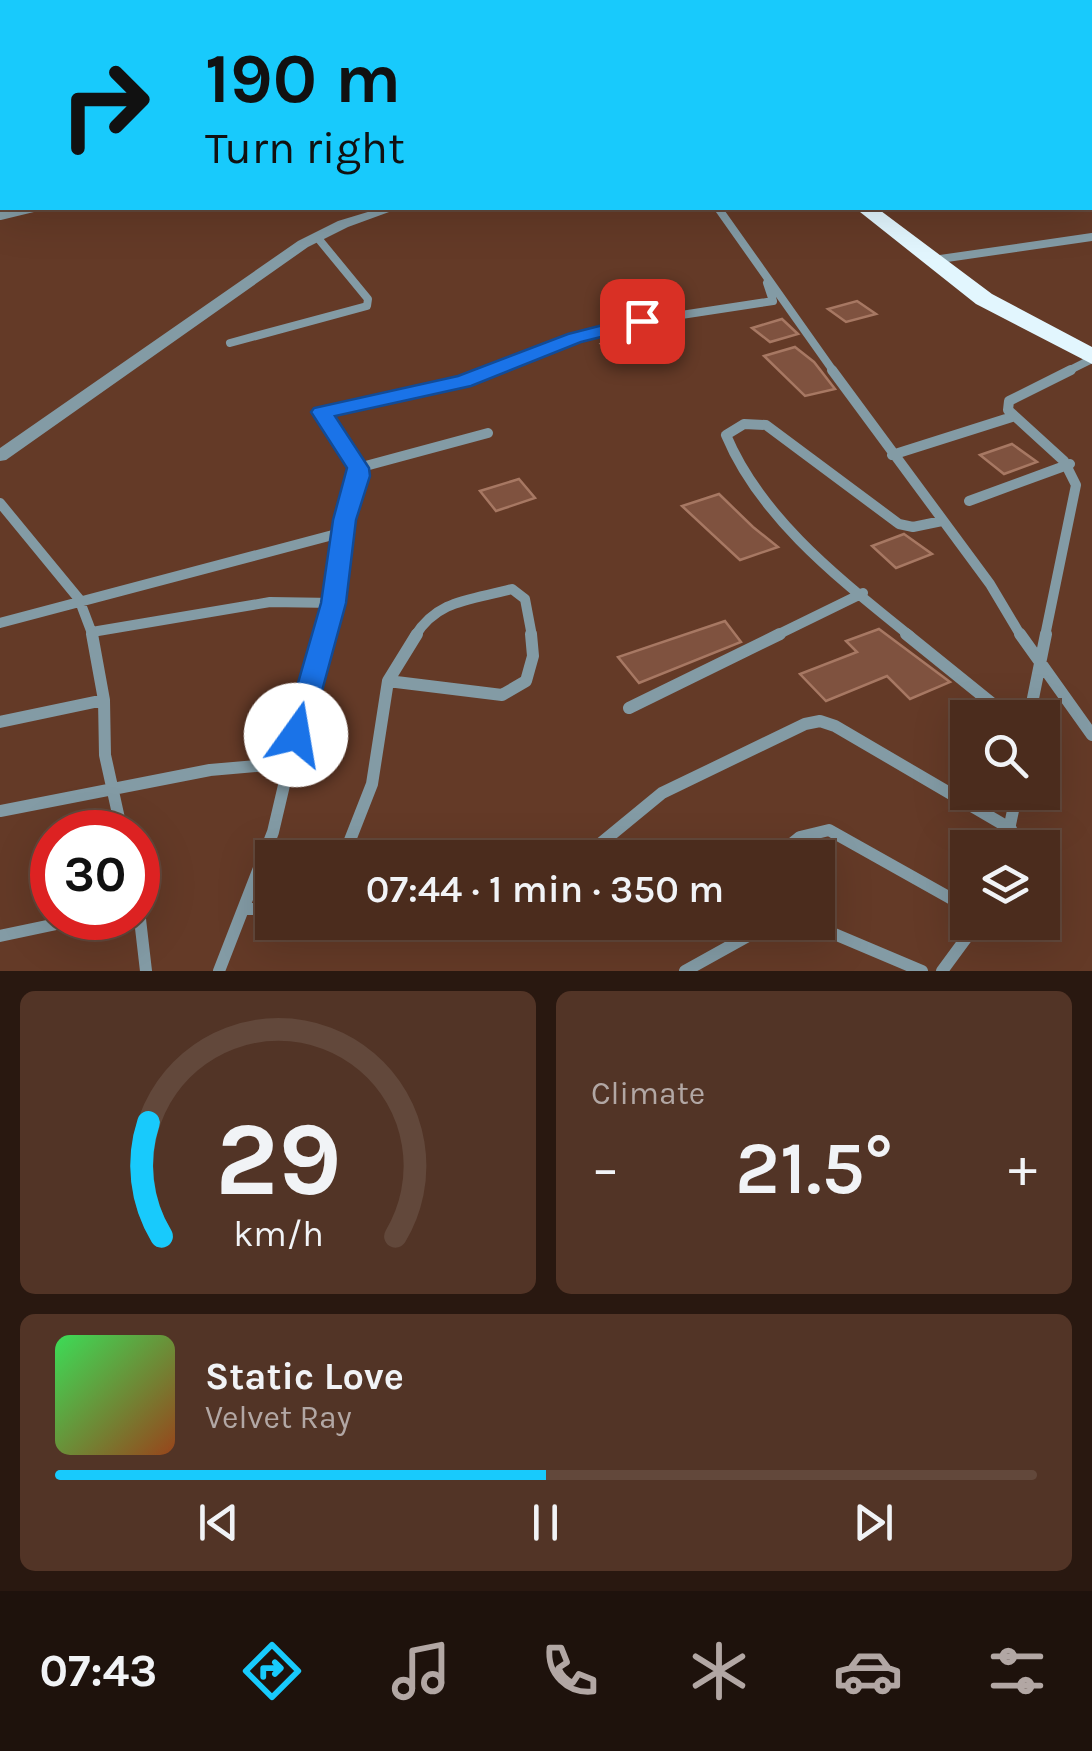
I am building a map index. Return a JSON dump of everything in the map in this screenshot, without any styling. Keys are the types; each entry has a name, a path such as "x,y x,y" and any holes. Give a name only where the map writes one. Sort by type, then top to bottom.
{"highway":[{"path":"867,210 993,292 1092,345"},
{"path":"883,210 984,299 1092,358"}],"street":[{"path":"0,216 25,210"},
{"path":"0,456 317,237 388,210"},
{"path":"720,210 892,455 990,584 1037,664 1092,735"},
{"path":"230,343 368,306 368,299 317,237"},
{"path":"938,259 1092,237"},
{"path":"219,971 273,832 310,679 334,603 358,468 325,411 464,381 574,338 642,321 772,301 760,264"},
{"path":"1032,700 1076,485 1070,464 1008,410 1010,401 1092,358"},
{"path":"892,455 1012,416"},
{"path":"942,521 913,527 899,524 766,424 744,424 728,430 727,442 741,472 792,533 989,700"},
{"path":"358,468 488,433"},
{"path":"969,500 1070,464"},
{"path":"0,503 79,599 92,632 104,700 105,755 117,810"},
{"path":"0,623 344,532"},
{"path":"350,840 372,784 388,681 427,617 438,608 512,588 524,599 536,655 524,685 516,692 502,695 388,681"},
{"path":"629,708 862,594"},
{"path":"92,632 270,602 334,603"},
{"path":"0,722 104,700"},
{"path":"606,840 680,782 804,724 820,721 835,726 1011,829 1014,810"},
{"path":"0,811 210,770 290,763"},
{"path":"796,840 829,830 950,898"},
{"path":"245,909 255,909"},
{"path":"0,936 30,930"},
{"path":"835,934 922,971"},
{"path":"142,940 146,971"},
{"path":"685,971 741,940"},
{"path":"942,971 965,940"}],"building":[{"path":"857,301 876,314 846,322 828,309"},
{"path":"782,319 798,334 770,342 752,328"},
{"path":"633,335 649,350 616,359 601,344"},
{"path":"795,347 814,362 835,389 805,396 764,356"},
{"path":"1012,444 1037,462 1004,474 980,455"},
{"path":"519,479 535,498 496,511 480,491"},
{"path":"719,494 778,547 740,560 682,506"},
{"path":"904,534 932,554 896,568 872,546"},
{"path":"725,621 741,642 639,683 618,657"},
{"path":"879,629 950,682 910,699 887,676 826,701 800,674 857,652 846,641"}],"route":[{"path":"296,735 334,603 344,520 359,476 358,468 322,412 464,381 574,338 642,321"}]}
